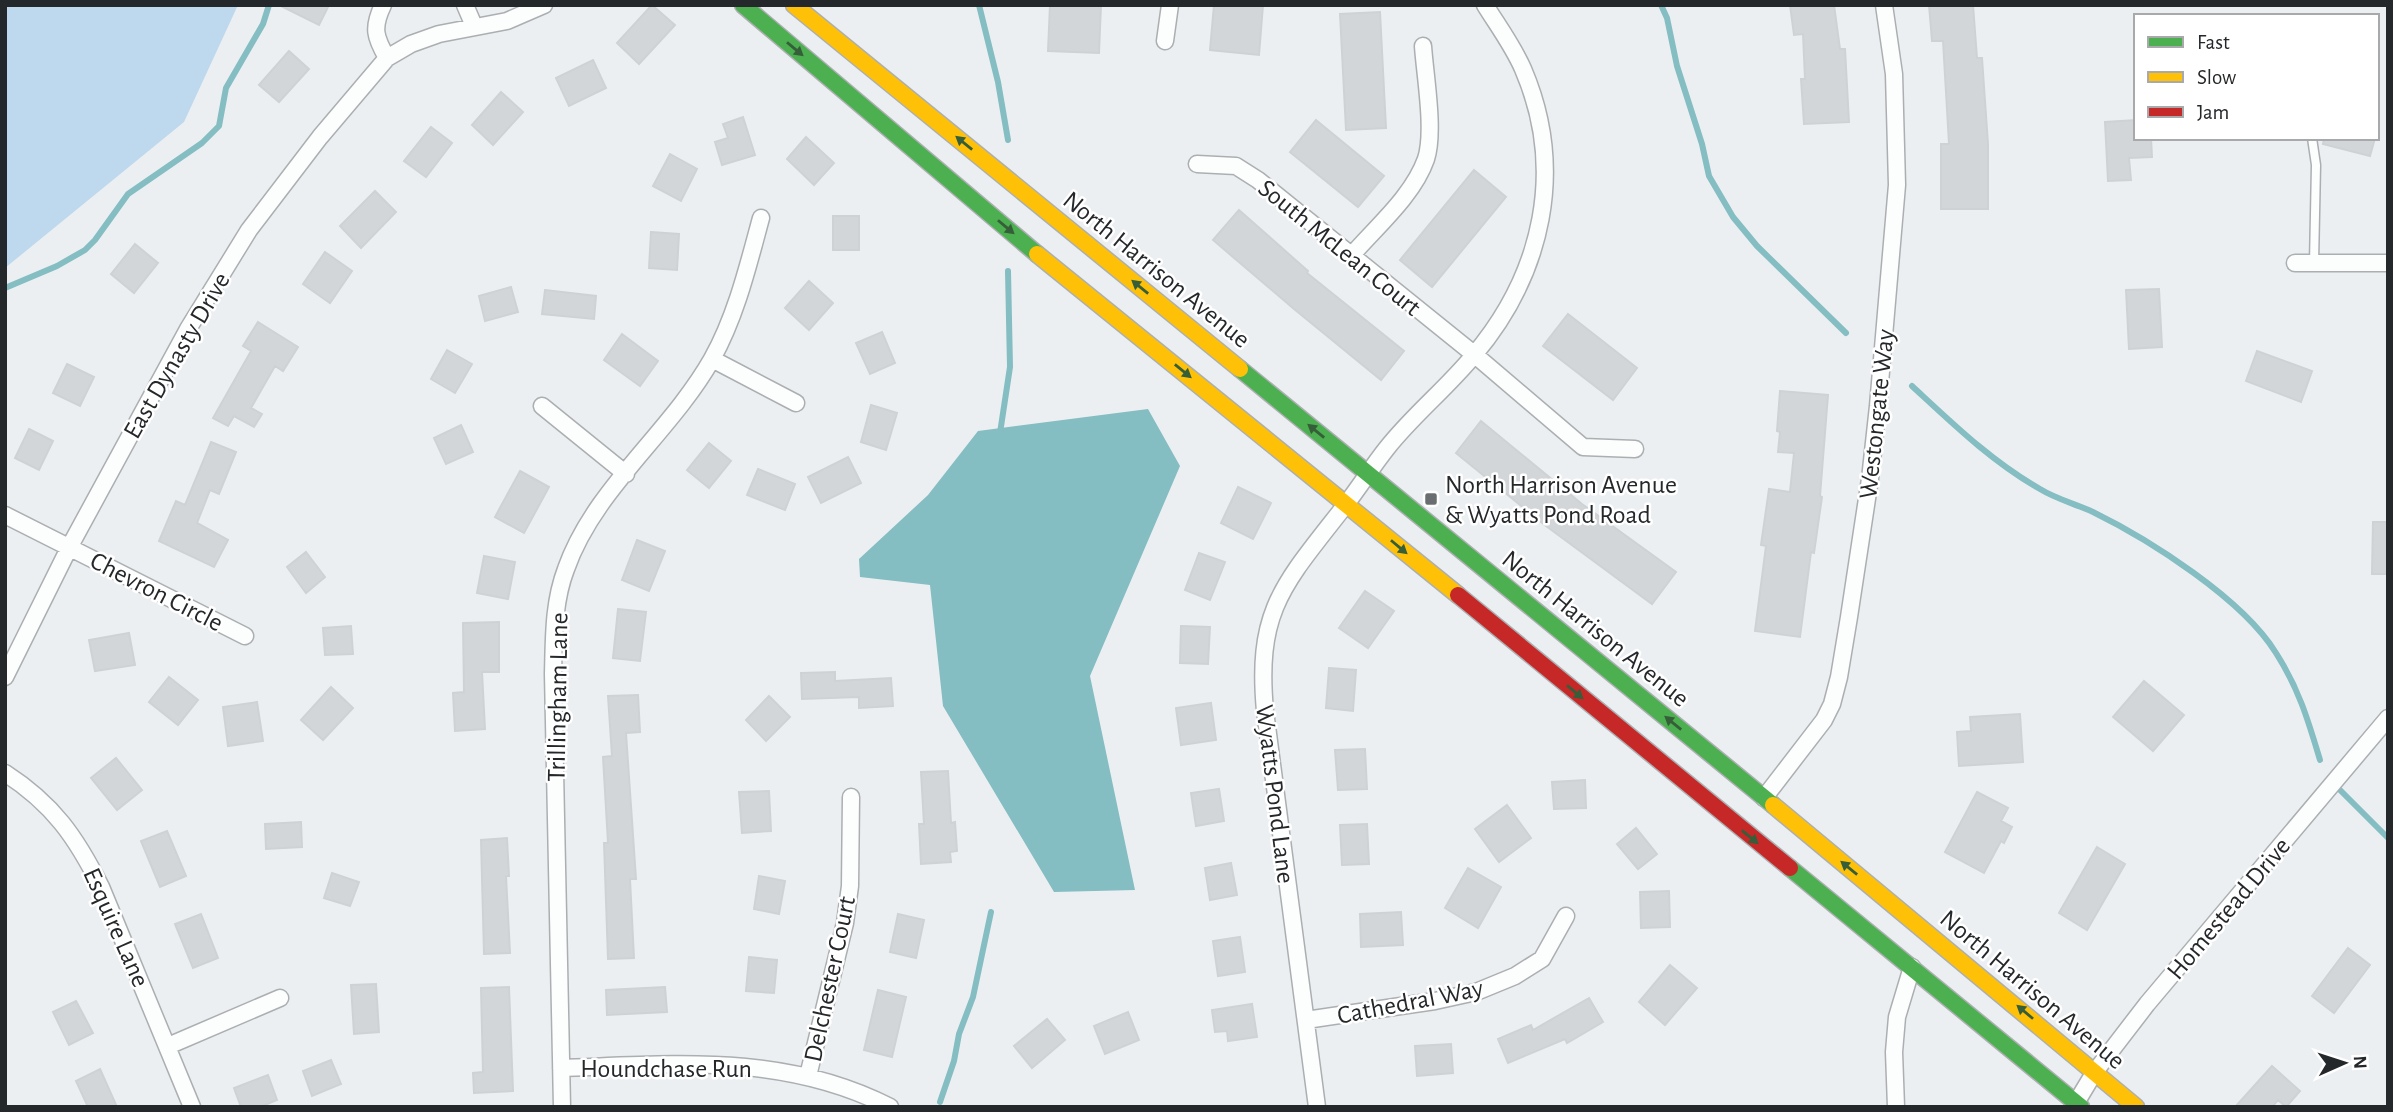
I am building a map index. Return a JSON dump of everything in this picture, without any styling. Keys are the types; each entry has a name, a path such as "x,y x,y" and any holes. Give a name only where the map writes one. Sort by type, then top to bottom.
{"main road":[{"path":"743,5 1050,265 1347,504 2078,1105"},
{"name":"North Harrison Avenue","path":"794,5 2063,1044 2136,1107"}],"street":[{"path":"383,5 376,22 377,40 387,58"},
{"path":"465,5 474,26"},
{"name":"East Dynasty Drive","path":"5,677 70,546 188,329 250,230 320,137 387,58 411,44 439,34 507,21 544,5"},
{"path":"1165,40 1170,5"},
{"name":"Wyatts Pond Lane","path":"1317,1107 1265,711 1263,655 1272,612 1293,572 1388,447 1475,355 1495,328 1523,279 1545,199 1541,131 1531,93 1510,43 1485,5"},
{"name":"Westongate Way","path":"1763,798 1824,720 1832,704 1849,617 1876,430 1897,186 1894,74 1884,5"},
{"path":"1351,256 1414,183 1426,158 1429,138 1423,46"},
{"name":"South McLean Court","path":"1197,164 1236,166 1258,180 1475,355 1583,447 1635,449"},
{"name":"Trillingham Lane","path":"562,1107 554,635 558,593 576,543 596,511 669,419 712,359 738,300 761,218"},
{"path":"2295,263 2388,263"},
{"path":"712,359 796,402"},
{"path":"542,406 626,474"},
{"name":"Chevron Circle","path":"5,515 245,636"},
{"name":"Homestead Drive","path":"2078,1105 2094,1073 2147,1004 2388,718"},
{"name":"Esquire Lane","path":"5,773 46,804 68,829 86,858 192,1107"},
{"name":"Delchester Court","path":"808,1076 845,923 850,886 851,797"},
{"name":"Cathedral Way","path":"1306,1020 1436,1001 1476,992 1515,976 1542,959 1566,916"},
{"path":"1896,1107 1894,1052 1897,1017 1912,967"},
{"path":"168,1046 280,998"},
{"name":"Houndchase Run","path":"561,1068 734,1064 808,1076 866,1095 890,1107"}],"lane":[{"path":"2312,140 2316,164 2314,263"}],"shaded area":[{"path":"5,5 238,5 184,122 5,268"},
{"path":"1148,409 1180,466 1090,676 1135,890 1054,892 943,706 930,585 860,577 859,559 928,495 978,431"}],"building":[{"path":"279,5 329,5 319,25"},
{"path":"652,5 675,25 639,64 617,43"},
{"path":"1050,5 1101,5 1099,53 1048,51"},
{"path":"1214,5 1263,5 1259,55 1210,50"},
{"path":"1790,5 1834,5 1840,49 1845,49 1849,122 1804,124 1801,79 1805,79 1803,34 1794,35"},
{"path":"1929,5 1973,5 1977,58 1982,58 1988,144 1988,209 1941,209 1941,144 1949,144 1943,41 1932,41"},
{"path":"1380,12 1386,128 1346,130 1340,14"},
{"path":"289,51 309,69 279,102 259,85"},
{"path":"593,60 606,88 569,106 556,78"},
{"path":"501,92 523,112 493,145 472,125"},
{"path":"743,117 755,155 722,165 715,142 728,138 723,124"},
{"path":"1316,120 1384,176 1358,207 1290,152"},
{"path":"2134,120 2134,140 2151,140 2152,157 2129,158 2131,180 2108,181 2105,122"},
{"path":"431,127 452,143 426,177 404,161"},
{"path":"806,137 834,163 814,185 787,159"},
{"path":"2324,140 2374,140 2370,156 2323,144"},
{"path":"670,154 697,169 681,201 653,186"},
{"path":"1474,170 1506,197 1432,287 1400,260"},
{"path":"375,191 396,212 361,248 340,226"},
{"path":"1239,210 1308,271 1307,273 1404,351 1381,380 1213,240"},
{"path":"833,216 859,216 859,250 833,250"},
{"path":"651,232 679,234 677,270 649,268"},
{"path":"135,244 158,263 134,293 111,274"},
{"path":"325,252 352,271 330,303 303,284"},
{"path":"809,281 833,303 809,330 785,308"},
{"path":"511,287 518,312 485,321 479,296"},
{"path":"2159,289 2162,347 2129,349 2126,290"},
{"path":"545,290 596,296 594,319 542,314"},
{"path":"1568,314 1637,368 1613,400 1543,346"},
{"path":"258,322 298,347 283,371 275,366 251,408 262,414 254,427 234,416 228,426 213,418 251,351 243,346"},
{"path":"882,332 895,363 870,374 856,343"},
{"path":"622,334 658,361 640,386 604,360"},
{"path":"447,350 472,364 455,393 431,379"},
{"path":"2257,351 2312,371 2301,402 2246,381"},
{"path":"67,364 94,377 80,406 53,393"},
{"path":"1780,391 1828,395 1822,497 1814,553 1811,552 1800,637 1755,631 1766,546 1761,545 1769,489 1790,492 1794,453 1778,452"},
{"path":"871,405 897,413 886,450 861,442"},
{"path":"1481,421 1582,504 1676,572 1652,604 1546,526 1456,453"},
{"path":"461,425 473,452 446,464 434,438"},
{"path":"29,429 53,441 39,470 15,458"},
{"path":"211,442 236,452 219,494 210,490 197,523 228,540 214,567 159,541 176,501 185,505"},
{"path":"709,443 731,461 709,488 687,470"},
{"path":"848,457 861,483 821,503 808,477"},
{"path":"758,469 795,484 785,510 747,495"},
{"path":"520,471 549,487 524,533 495,517"},
{"path":"1238,487 1271,503 1253,539 1221,523"},
{"path":"2373,522 2388,522 2388,574 2372,574"},
{"path":"637,540 665,551 649,591 622,580"},
{"path":"306,552 325,577 306,593 287,567"},
{"path":"1199,553 1225,562 1210,600 1185,590"},
{"path":"484,556 515,562 508,599 477,593"},
{"path":"1365,591 1394,611 1368,648 1339,628"},
{"path":"618,609 646,612 640,661 613,658"},
{"path":"499,622 499,672 482,672 485,729 455,731 453,693 464,692 463,623"},
{"path":"351,626 353,654 325,655 323,628"},
{"path":"1181,626 1210,627 1208,664 1180,663"},
{"path":"129,633 135,665 95,671 89,640"},
{"path":"1329,668 1356,670 1353,711 1326,708"},
{"path":"835,672 835,681 891,678 893,706 859,708 859,697 802,699 801,673"},
{"path":"169,677 198,700 178,725 149,702"},
{"path":"2144,681 2184,715 2153,751 2113,717"},
{"path":"331,687 353,708 323,740 301,720"},
{"path":"638,695 640,732 626,733 636,879 630,879 634,958 608,959 604,843 608,843 603,757 612,756 608,696"},
{"path":"769,696 790,717 766,741 746,720"},
{"path":"257,702 263,741 228,746 223,707"},
{"path":"1211,703 1216,740 1181,745 1176,708"},
{"path":"2020,714 2023,762 1959,766 1957,732 1971,731 1970,717"},
{"path":"1365,749 1367,789 1338,790 1335,750"},
{"path":"116,758 142,790 117,810 91,778"},
{"path":"948,771 951,823 955,822 957,851 950,852 951,862 921,864 919,824 924,824 921,772"},
{"path":"1585,780 1586,808 1554,809 1552,782"},
{"path":"1219,789 1224,821 1196,826 1191,793"},
{"path":"769,791 771,831 742,833 739,792"},
{"path":"1977,792 2008,808 2001,821 2012,827 2004,843 2001,841 1984,873 1945,852"},
{"path":"1507,805 1531,838 1499,862 1475,829"},
{"path":"301,822 302,847 266,849 265,824"},
{"path":"1367,824 1369,864 1342,865 1340,825"},
{"path":"1636,828 1657,854 1638,869 1617,844"},
{"path":"167,831 186,876 160,887 141,841"},
{"path":"507,838 510,953 484,954 481,840"},
{"path":"2097,847 2125,864 2087,930 2059,913"},
{"path":"1231,863 1237,895 1210,900 1205,868"},
{"path":"1468,868 1501,887 1478,928 1445,908"},
{"path":"332,873 359,882 350,906 324,898"},
{"path":"759,876 785,881 779,914 754,909"},
{"path":"1669,891 1670,927 1641,928 1640,892"},
{"path":"1401,912 1403,945 1361,947 1360,914"},
{"path":"201,914 218,958 193,968 175,924"},
{"path":"898,914 924,920 916,958 890,952"},
{"path":"1240,937 1245,972 1218,976 1213,941"},
{"path":"2348,948 2370,965 2334,1013 2312,996"},
{"path":"749,957 777,960 774,993 746,991"},
{"path":"1670,965 1697,988 1665,1025 1639,1002"},
{"path":"376,984 379,1032 354,1034 351,985"},
{"path":"509,987 513,1091 474,1093 473,1073 483,1072 481,988"},
{"path":"665,987 667,1012 607,1015 606,990"},
{"path":"878,990 906,997 892,1057 864,1050"},
{"path":"1589,998 1603,1022 1567,1043 1565,1039 1508,1063 1498,1039 1531,1025 1533,1030"},
{"path":"76,1001 93,1033 69,1045 53,1012"},
{"path":"1252,1004 1257,1037 1228,1041 1227,1031 1215,1032 1212,1010"},
{"path":"1128,1012 1139,1040 1105,1054 1094,1026"},
{"path":"1047,1019 1065,1040 1032,1068 1014,1046"},
{"path":"1451,1044 1453,1073 1417,1076 1415,1046"},
{"path":"331,1060 341,1084 312,1096 303,1071"},
{"path":"2272,1066 2300,1091 2286,1107 2278,1100 2272,1107 2235,1107"},
{"path":"100,1069 117,1107 88,1107 76,1081"},
{"path":"268,1075 277,1100 260,1107 241,1107 234,1088"}],"waterway":[{"path":"5,288 57,266 85,250 128,194 202,143 219,126 226,88 263,24 269,5"},
{"path":"979,5 998,82 1008,140"},
{"path":"1661,5 1667,18 1677,66 1702,144 1709,176 1733,217 1757,246 1846,333"},
{"path":"1000,433 1010,367 1008,271"},
{"path":"1912,386 2005,467 2046,493 2093,512 2141,538 2194,573 2242,612 2276,653 2291,679 2320,760"},
{"path":"2337,787 2388,838"},
{"path":"940,1102 954,1061 959,1034 973,997 991,912"}],"traffic: fast":[{"path":"743,5 1037,254"},
{"path":"1240,369 1773,805"},
{"path":"1790,868 2081,1107"}],"traffic: slow":[{"path":"794,5 1240,369"},
{"path":"1037,254 1458,595"},
{"path":"1773,805 2136,1107"}],"traffic: jam":[{"path":"1458,595 1790,868"}],"place":[{"name":"North Harrison Avenue & Wyatts Pond Road","path":"1431,499"}]}
